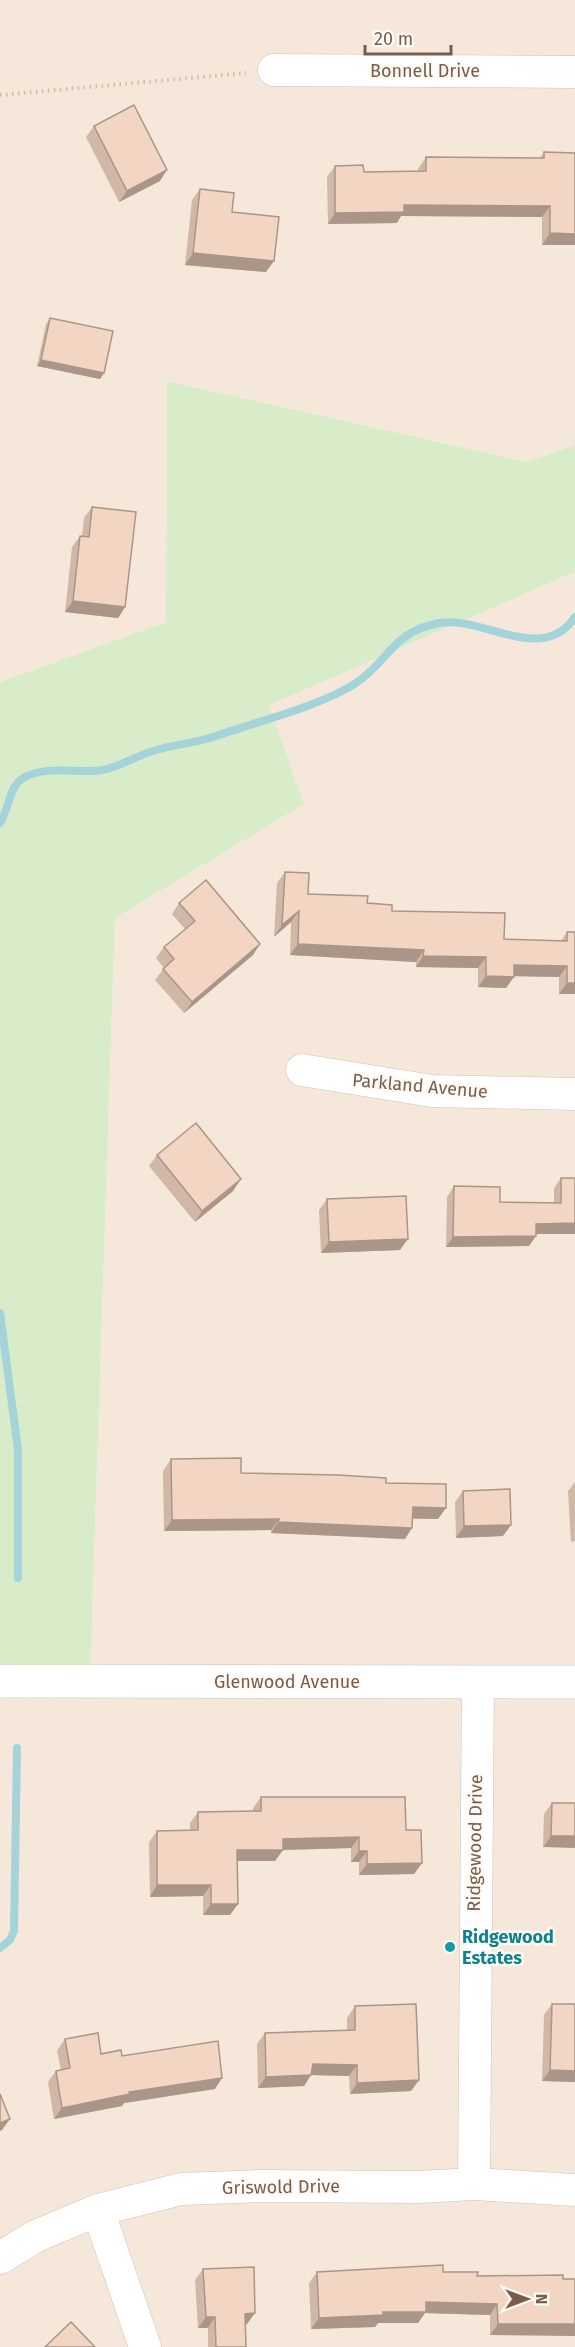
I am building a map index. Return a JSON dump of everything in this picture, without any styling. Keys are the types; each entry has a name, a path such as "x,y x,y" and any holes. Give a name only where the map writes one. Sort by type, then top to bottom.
{"street":[{"name":"Bonnell Drive","path":"274,70 575,72"},
{"name":"Parkland Avenue","path":"302,1070 432,1090 575,1094"},
{"name":"Glenwood Avenue","path":"0,1681 575,1682"},
{"name":"Ridgewood Drive","path":"474,2184 478,1682"},
{"name":"Griswold Drive","path":"0,2258 36,2236 98,2210 181,2189 262,2186 418,2187 474,2184 575,2190"},
{"path":"98,2210 145,2347"}],"path":[{"path":"0,95 274,70"}],"shaded area":[{"path":"0,0 575,0 575,445 529,462 167,381 166,622 0,682"},
{"path":"575,572 575,2347 0,2347 0,1681 90,1681 115,918 304,804 268,705"}],"green space":[{"path":"167,381 528,462 575,445 575,572 269,705 304,804 115,918 90,1681 0,1681 0,682 166,622"}],"building":[{"path":"134,105 167,170 127,191 94,126"},
{"path":"544,152 575,153 575,234 550,233 550,206 404,205 404,212 335,213 335,166 363,165 364,172 426,171 426,157 544,158"},
{"path":"200,189 234,193 232,212 279,217 274,261 193,253"},
{"path":"50,318 113,331 104,373 41,360"},
{"path":"92,507 136,512 125,607 73,601 80,536 89,537"},
{"path":"285,872 309,873 308,894 368,896 367,903 392,905 392,911 505,913 504,939 567,941 567,932 575,932 575,983 567,983 567,966 514,965 514,977 486,976 486,957 423,956 424,950 298,944 299,911 282,925"},
{"path":"206,880 260,944 192,1002 163,969 174,959 164,947 195,921 179,903"},
{"path":"196,1123 241,1179 202,1211 157,1155"},
{"path":"561,1178 575,1178 575,1223 536,1224 536,1236 453,1237 454,1186 500,1187 500,1202 561,1203"},
{"path":"406,1196 408,1239 329,1242 327,1199"},
{"path":"241,1458 241,1473 338,1475 386,1478 386,1483 446,1484 446,1508 413,1507 412,1528 278,1522 279,1519 172,1520 171,1459"},
{"path":"510,1489 511,1525 464,1526 463,1491"},
{"path":"261,1797 405,1797 406,1830 421,1830 422,1863 367,1864 367,1851 359,1851 359,1837 283,1839 283,1850 237,1850 238,1904 211,1904 211,1885 157,1885 157,1831 198,1830 198,1812 261,1811"},
{"path":"552,1803 575,1803 575,1836 551,1836"},
{"path":"416,2004 419,2080 357,2083 357,2065 313,2064 311,2075 266,2077 265,2033 355,2030 355,2006"},
{"path":"552,2004 575,2004 575,2071 550,2070"},
{"path":"98,2033 101,2054 121,2050 122,2056 218,2041 222,2078 129,2092 130,2094 62,2108 56,2071 70,2068 65,2039"},
{"path":"0,2094 10,2119 0,2123"},
{"path":"443,2265 443,2272 478,2272 477,2276 563,2275 563,2279 575,2279 575,2324 498,2324 497,2304 426,2302 426,2312 383,2312 383,2315 319,2318 317,2272"},
{"path":"254,2267 255,2313 245,2314 246,2347 216,2347 215,2317 206,2317 203,2269"},
{"path":"71,2322 95,2347 45,2347"}],"waterway":[{"path":"0,823 15,786 25,777 43,771 109,769 153,751 211,738 309,705 356,683 401,640 423,627 456,622 511,635 529,638 546,637 562,631 575,617"},
{"path":"0,1313 18,1450 18,1578"},
{"path":"0,1948 10,1940 14,1931 17,1748"}],"place":[{"name":"Ridgewood Estates","path":"450,1947"}]}
